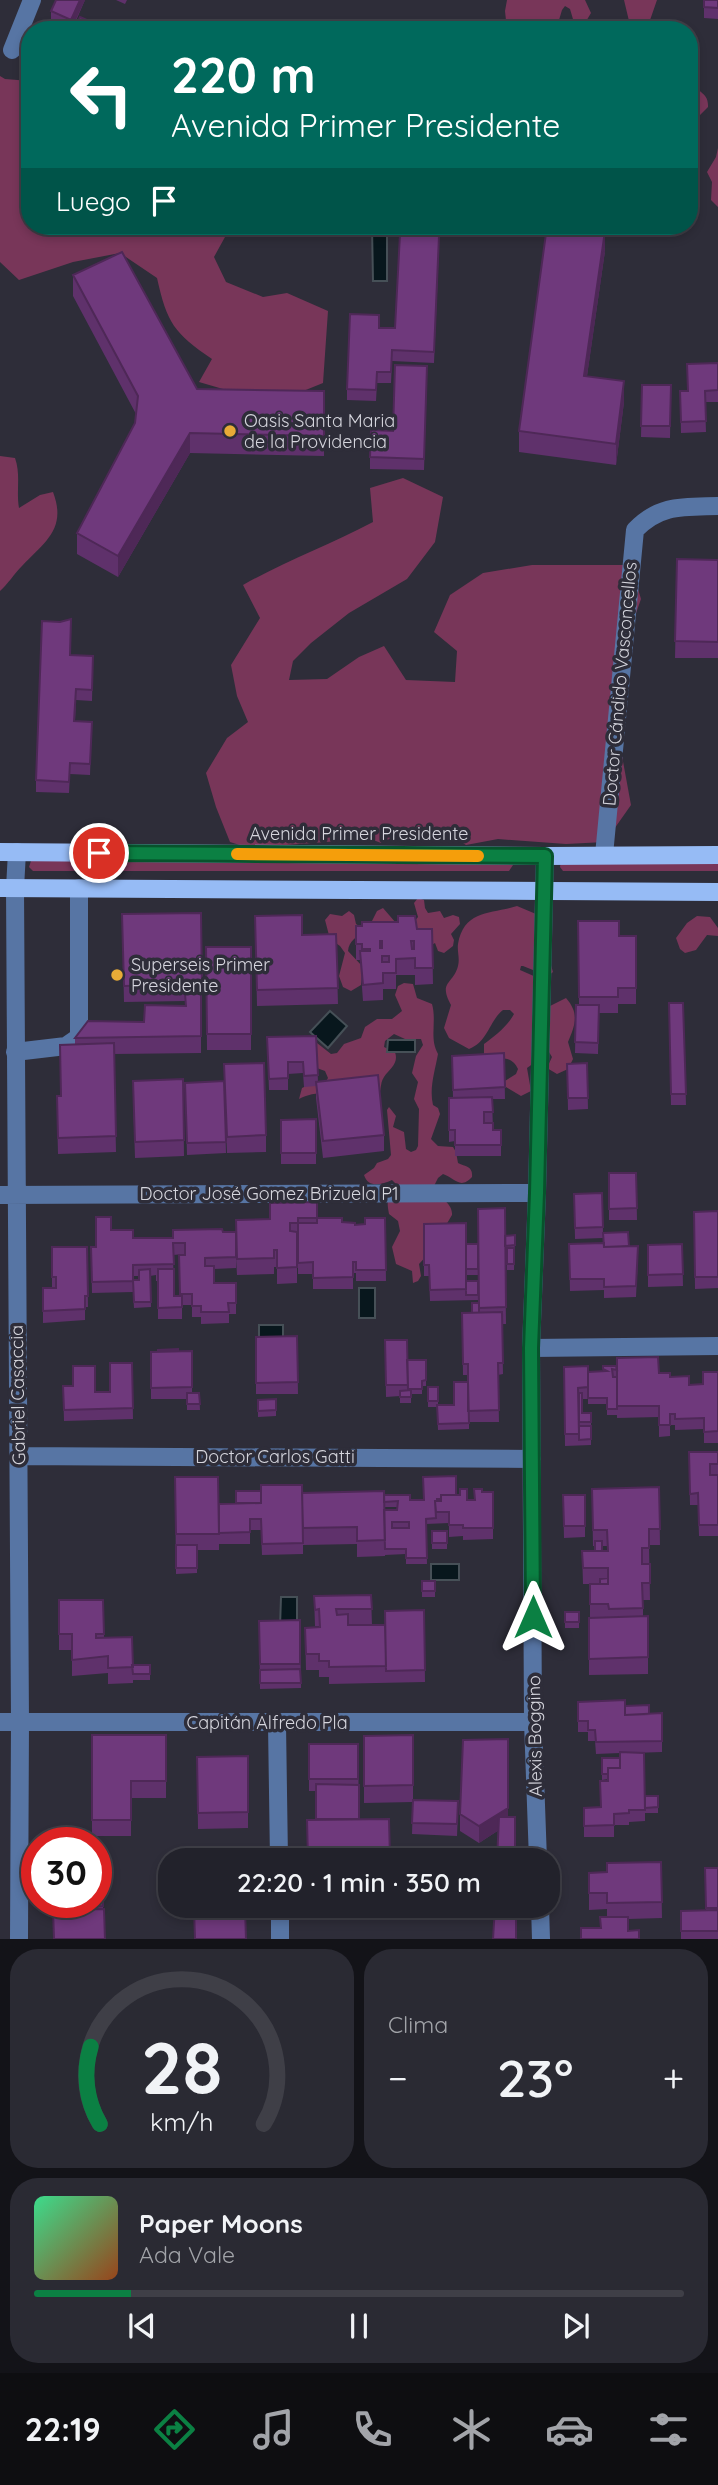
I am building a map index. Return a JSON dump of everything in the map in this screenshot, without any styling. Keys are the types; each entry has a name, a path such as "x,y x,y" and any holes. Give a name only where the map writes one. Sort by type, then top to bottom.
{"main road":[{"name":"Avenida Primer Presidente","path":"8,852 718,855"},
{"path":"7,888 718,892"}],"street":[{"path":"24,21 32,0"},
{"path":"12,50 21,28"},
{"name":"Doctor Cándido Vasconcellos","path":"604,855 635,530 659,511 718,506"},
{"name":"Gabriel Casaccia","path":"8,852 7,888 15,1052 8,1195 19,1455 19,1939"},
{"name":"Alexis Boggino","path":"538,1848 533,1722 531,1348 545,856"},
{"path":"15,1052 66,1046 79,1037 79,888"},
{"name":"Doctor José Gomez Brizuela P1","path":"8,1195 537,1193"},
{"path":"531,1348 718,1346"},
{"name":"Doctor Carlos Gatti","path":"19,1455 532,1459"},
{"name":"Capitán Alfredo Pla","path":"0,1722 533,1722"},
{"path":"277,1724 279,1848"},
{"path":"280,1918 281,1939"},
{"path":"540,1918 541,1939"}],"shaded area":[{"path":"507,0 585,0 591,13 586,21 574,21 570,9 565,6 558,21 506,21"},
{"path":"624,0 657,0 650,21 629,21"},
{"path":"0,76 21,80 21,235 230,235 225,237 214,257 226,282 263,297 287,293 328,311 323,383 286,398 240,394 199,382 212,359 189,342 174,326 164,306 157,278 120,253 73,262 19,280 0,262"},
{"path":"698,89 708,102 708,107 699,116"},
{"path":"718,148 718,207 711,200 712,182 707,172"},
{"path":"372,235 387,235 387,281 373,281"},
{"path":"0,456 15,458 19,508 40,495 53,492 57,516 46,542 0,591"},
{"path":"403,478 443,497 435,542 407,579 349,613 311,643 293,661 289,680 327,679 359,657 384,646 406,680 455,682 457,651 434,632 450,595 483,573 532,565 631,565 641,599 623,650 620,745 631,805 605,842 566,844 498,839 466,845 448,833 418,834 408,830 381,843 358,834 339,841 249,848 230,842 206,773 227,738 248,722 237,696 231,665 260,618 243,585 373,522 370,488"},
{"path":"31,861 510,861 513,865 509,871 33,871 29,867"},
{"path":"561,861 718,861 718,871 563,871 560,867"},
{"path":"418,898 424,900 428,913 440,911 444,918 453,915 459,917 460,924 451,934 453,946 444,953 438,951 435,943 425,949 414,922 418,917 414,903"},
{"path":"517,906 536,914 553,972 548,976 523,966 520,970 536,977 550,1006 566,998 575,1014 568,1042 573,1059 568,1069 557,1074 547,1068 552,1057 549,1052 527,1068 531,1091 521,1096 506,1087 505,1081 516,1074 518,1069 515,1064 504,1058 484,1058 484,1044 508,1023 514,1014 510,1010 503,1010 480,1042 469,1049 449,1038 444,1028 451,1005 446,987 458,966 458,944 466,924 480,915"},
{"path":"383,908 396,923 367,931 350,944 348,951 362,966 361,985 351,991 343,987 339,976 345,953 330,939 325,920 330,914 342,916 349,911 354,915 356,924 364,929 369,927 377,911"},
{"path":"697,916 710,917 718,928 718,936 707,935 696,950 685,953 680,949 676,938 687,923"},
{"path":"404,983 413,984 417,998 432,1004 434,1042 438,1054 432,1099 440,1114 431,1139 438,1146 453,1147 458,1163 468,1167 472,1173 472,1177 464,1183 443,1174 438,1178 433,1188 448,1204 452,1215 430,1252 419,1264 421,1276 413,1283 412,1271 396,1264 392,1247 400,1231 398,1221 389,1214 388,1204 390,1196 396,1190 396,1184 392,1180 372,1184 364,1175 391,1155 387,1110 389,1107 396,1116 393,1127 404,1132 406,1149 411,1152 418,1146 419,1109 414,1099 418,1082 412,1073 416,1056 423,1045 421,1039 405,1039 394,1034 385,1041 384,1047 395,1052 396,1060 383,1080 376,1098 326,1093 307,1095 299,1099 302,1088 325,1083 328,1078 325,1071 314,1067 312,1046 317,1043 331,1054 337,1053 344,1044 361,1038 365,1027 377,1019 392,1019 402,1011 395,995 398,986"},
{"path":"330,1011 347,1026 328,1048 310,1032"},
{"path":"388,1040 415,1040 415,1052 387,1052"},
{"path":"359,1288 375,1288 375,1318 359,1318"},
{"path":"259,1325 283,1325 283,1340 259,1339"},
{"path":"431,1564 459,1564 459,1580 431,1580"},
{"path":"281,1597 297,1597 297,1627 280,1627"}],"building":[{"path":"56,0 80,0 71,20 51,11"},
{"path":"704,0 718,0 718,8 704,7"},
{"path":"400,235 439,236 434,352 392,350 391,372 377,372 376,390 347,389 350,314 379,315 379,328 395,328"},
{"path":"546,235 604,235 584,376 624,381 616,444 519,431"},
{"name":"Oasis Santa Maria de la Providencia","path":"122,252 197,389 324,391 324,436 190,433 118,556 77,533 135,423 138,396 73,275"},
{"path":"718,363 718,390 705,391 706,421 681,422 680,391 688,391 687,364"},
{"path":"395,365 427,366 424,459 370,457 371,430 393,431"},
{"path":"642,385 671,385 670,426 641,426"},
{"path":"677,559 718,560 718,642 675,641"},
{"path":"71,619 70,655 93,656 92,690 76,689 74,721 92,722 90,764 70,763 69,782 36,780 42,621 60,622"},
{"path":"201,913 202,984 124,986 122,914"},
{"path":"302,915 302,935 336,934 338,988 257,990 255,916"},
{"path":"398,916 415,916 417,929 432,929 433,968 415,968 415,958 396,959 396,973 383,973 383,983 363,985 360,951 370,949 362,949 362,944 356,944 356,926 362,926 362,922 398,922","holes":["382,956 389,956 389,962 382,962"]},
{"path":"578,921 619,921 619,936 636,936 636,988 618,988 618,997 579,997"},
{"path":"206,947 251,947 251,1034 207,1034"},
{"path":"185,994 201,994 201,1036 75,1038 88,1021 144,1022 145,1005 186,1006"},
{"path":"669,1003 683,1003 686,1094 671,1094"},
{"path":"576,1005 599,1005 598,1043 575,1042"},
{"path":"316,1036 318,1075 304,1076 303,1062 288,1062 288,1078 269,1079 267,1037"},
{"path":"114,1043 116,1136 58,1138 60,1045"},
{"path":"504,1053 505,1087 453,1090 452,1056"},
{"path":"264,1063 266,1135 227,1137 224,1064"},
{"path":"587,1063 588,1098 568,1098 567,1064"},
{"path":"378,1075 384,1135 323,1141 316,1082"},
{"path":"183,1079 184,1140 135,1142 133,1081"},
{"path":"224,1081 226,1142 187,1143 185,1083"},
{"path":"492,1097 493,1112 484,1112 484,1123 493,1123 493,1130 501,1130 501,1145 455,1145 455,1130 449,1130 449,1098"},
{"path":"316,1119 316,1153 281,1153 281,1120"},
{"path":"609,1173 636,1173 637,1208 609,1209"},
{"path":"602,1193 603,1227 575,1228 574,1194"},
{"path":"317,1202 317,1218 298,1218 298,1223 290,1223 290,1231 297,1232 297,1267 277,1268 277,1250 274,1250 274,1258 237,1259 236,1220 270,1219 270,1203"},
{"path":"505,1208 506,1307 479,1308 478,1209"},
{"path":"718,1211 718,1277 695,1277 694,1212"},
{"path":"96,1217 111,1217 111,1230 133,1230 133,1238 173,1238 173,1230 222,1229 223,1232 236,1232 236,1257 205,1258 205,1266 214,1266 214,1283 236,1283 236,1303 228,1303 229,1312 201,1312 201,1306 192,1306 192,1294 180,1294 179,1255 185,1255 185,1243 173,1243 174,1264 133,1265 133,1281 92,1282 91,1247 96,1247"},
{"path":"317,1218 342,1218 342,1222 355,1225 365,1224 365,1218 385,1218 386,1270 356,1270 356,1262 353,1262 353,1277 313,1278 313,1262 298,1263 298,1223 317,1223"},
{"path":"466,1223 466,1289 430,1290 429,1265 424,1265 424,1224"},
{"path":"628,1232 629,1246 604,1247 603,1233"},
{"path":"515,1235 515,1245 505,1246 505,1236"},
{"path":"604,1243 604,1247 638,1246 636,1286 604,1287 604,1279 570,1279 569,1244"},
{"path":"466,1244 478,1244 478,1269 466,1269"},
{"path":"682,1244 683,1274 648,1275 648,1245"},
{"path":"52,1247 87,1247 88,1296 85,1296 85,1309 43,1311 43,1288 56,1288 56,1277 52,1277"},
{"path":"507,1248 514,1248 514,1264 507,1264"},
{"path":"150,1269 151,1302 134,1302 133,1280 139,1280 139,1270"},
{"path":"158,1269 174,1269 174,1296 182,1296 182,1307 158,1308"},
{"path":"466,1281 478,1281 478,1295 466,1295"},
{"path":"472,1303 479,1303 479,1313 472,1313"},
{"path":"502,1312 503,1363 498,1363 499,1410 468,1411 468,1364 463,1364 462,1313"},
{"path":"297,1336 298,1382 256,1383 256,1337"},
{"path":"385,1340 407,1340 408,1385 386,1385"},
{"path":"158,1350 178,1351 158,1352"},
{"path":"192,1351 192,1387 151,1388 151,1352"},
{"path":"658,1357 659,1373 670,1373 670,1377 689,1376 689,1385 703,1384 703,1372 718,1372 718,1431 704,1432 704,1418 675,1419 675,1414 670,1414 670,1425 659,1425 659,1406 617,1406 617,1358"},
{"path":"407,1360 426,1360 426,1380 422,1381 422,1389 408,1389"},
{"path":"110,1363 132,1363 133,1408 64,1410 63,1386 73,1386 73,1366 95,1366 95,1392 110,1392"},
{"path":"588,1366 588,1387 578,1388 579,1434 565,1434 564,1367"},
{"path":"603,1366 616,1366 617,1370 612,1369 613,1377 617,1377 617,1409 607,1409 607,1398 588,1398 588,1372 607,1371"},
{"path":"454,1382 468,1382 469,1423 438,1424 437,1405 454,1405"},
{"path":"428,1387 438,1387 438,1401 428,1401"},
{"path":"411,1390 411,1397 400,1397 400,1391"},
{"path":"187,1393 199,1393 200,1404 187,1404"},
{"path":"579,1393 582,1393 582,1413 591,1413 591,1422 579,1422"},
{"path":"276,1399 276,1410 258,1411 258,1400"},
{"path":"579,1426 591,1426 591,1439 579,1440"},
{"path":"689,1452 718,1452 718,1464 710,1464 710,1475 718,1475 718,1525 699,1525 698,1493 690,1494"},
{"path":"456,1476 456,1495 441,1495 441,1499 435,1501 436,1518 426,1519 427,1558 406,1558 406,1549 385,1549 384,1510 397,1510 398,1501 384,1502 384,1495 410,1495 410,1500 424,1500 423,1477","holes":["392,1522 409,1522 409,1528 392,1528"]},
{"path":"175,1477 218,1477 219,1534 176,1534"},
{"path":"261,1485 302,1485 303,1543 262,1544 261,1519 250,1519 250,1532 219,1533 219,1504 261,1503"},
{"path":"659,1487 660,1529 649,1529 649,1548 642,1548 642,1564 650,1564 650,1583 642,1583 643,1608 609,1609 608,1604 590,1604 590,1584 608,1584 608,1568 583,1568 582,1551 608,1551 607,1530 593,1530 592,1489"},
{"path":"460,1489 467,1489 467,1500 475,1500 474,1489 493,1492 493,1528 449,1525 449,1512 436,1512 435,1501 441,1501 441,1495 460,1495"},
{"path":"236,1491 261,1491 261,1503 236,1503"},
{"path":"384,1491 385,1540 357,1541 357,1527 303,1528 302,1493"},
{"path":"563,1495 585,1495 585,1526 564,1526"},
{"path":"432,1531 447,1531 447,1543 432,1543"},
{"path":"595,1541 602,1541 602,1551 595,1551"},
{"path":"176,1545 197,1545 197,1568 176,1568"},
{"path":"608,1578 608,1584 600,1584 600,1579"},
{"path":"422,1581 435,1581 435,1591 422,1591"},
{"path":"371,1595 372,1609 336,1609 337,1615 348,1614 348,1625 385,1625 386,1666 329,1667 329,1661 319,1661 319,1654 306,1654 305,1628 320,1627 319,1609 315,1610 314,1596"},
{"path":"59,1600 103,1600 104,1634 96,1634 96,1638 132,1637 133,1667 108,1668 108,1656 72,1660 72,1634 59,1634"},
{"path":"424,1610 425,1670 386,1671 385,1611"},
{"path":"565,1612 579,1612 579,1622 565,1622"},
{"path":"648,1616 648,1657 589,1659 589,1618"},
{"path":"300,1620 300,1664 260,1664 259,1621"},
{"path":"132,1665 150,1665 150,1674 133,1674"},
{"path":"300,1669 301,1683 260,1683 260,1670"},
{"path":"625,1700 625,1715 662,1713 662,1741 596,1742 595,1730 588,1730 588,1721 578,1721 578,1702"},
{"path":"649,1705 649,1714 625,1715 625,1706"},
{"path":"92,1735 166,1735 166,1781 131,1781 131,1820 92,1820"},
{"path":"413,1735 413,1785 364,1786 364,1736"},
{"path":"508,1739 508,1808 479,1826 460,1814 463,1740"},
{"path":"309,1744 358,1744 358,1779 309,1779"},
{"path":"620,1752 644,1753 645,1810 614,1814 614,1825 584,1826 584,1808 601,1807 600,1781 608,1781 608,1768 620,1768"},
{"path":"248,1756 248,1812 198,1813 197,1757"},
{"path":"602,1758 620,1758 620,1768 608,1768 608,1774 602,1774"},
{"path":"316,1784 359,1785 359,1819 316,1819"},
{"path":"645,1796 658,1796 658,1807 645,1808"},
{"path":"413,1800 458,1801 457,1824 412,1823"},
{"path":"499,1817 515,1817 515,1848 498,1848"},
{"path":"389,1819 390,1848 308,1848 307,1820"},
{"path":"661,1862 662,1902 607,1903 607,1893 589,1893 589,1873 607,1872 607,1863"},
{"path":"705,1868 718,1868 718,1908 706,1908"},
{"path":"718,1910 718,1931 681,1931 681,1911"},
{"path":"600,1917 628,1917 628,1931 639,1930 639,1939 581,1939 581,1928 601,1928"},
{"path":"53,1918 104,1918 105,1939 54,1939"},
{"path":"194,1918 245,1918 246,1939 195,1939"},
{"path":"494,1918 516,1918 516,1939 493,1939"}],"slow traffic":[{"path":"237,854 478,856"}],"place":[{"name":"Oasis Santa Maria de la Providencia","path":"230,431"},
{"name":"Superseis Primer Presidente","path":"117,975"}],"route":[{"path":"99,853 545,856 531,1348 533,1617"}]}
